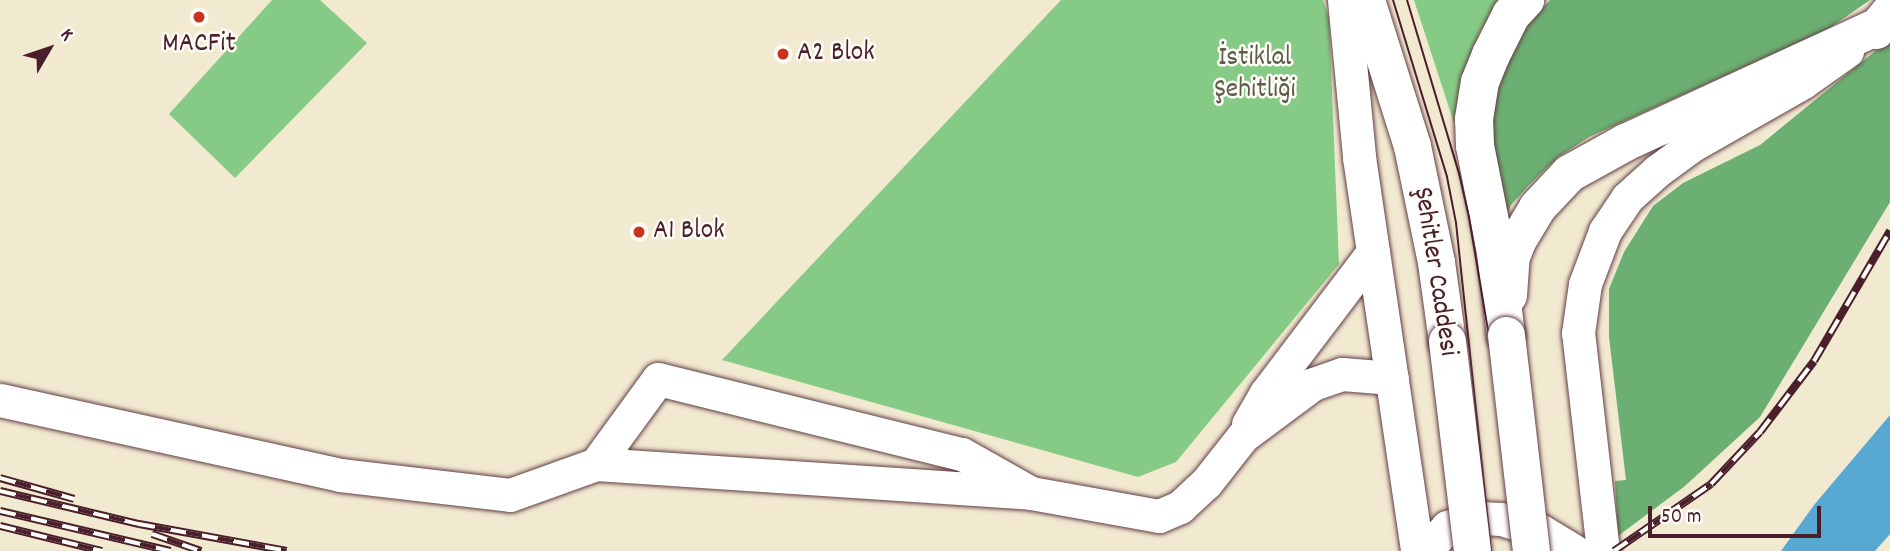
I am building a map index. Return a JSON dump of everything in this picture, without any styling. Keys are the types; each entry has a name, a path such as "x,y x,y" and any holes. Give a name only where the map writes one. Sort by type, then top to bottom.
{"highway":[{"path":"1506,335 1496,252 1475,146 1474,119 1480,82 1491,55 1511,15 1525,0"}],"main road":[{"name":"Şehitler Caddesi","path":"1366,0 1412,146 1436,262 1472,551"},
{"path":"1531,551 1506,335 1508,279 1518,239 1537,207 1569,173 1625,142 1885,21"}],"street":[{"path":"1344,0 1359,157 1418,551"},
{"path":"1603,551 1578,333 1584,284 1605,230 1628,198 1657,171 1691,146 1803,82 1885,21"},
{"path":"0,400 340,475 510,495 596,464 1031,493 1159,516 1180,507 1206,483 1243,436 1266,393 1373,252"},
{"path":"1243,436 1313,384 1342,373 1392,378"},
{"path":"596,464 658,379 962,454 1031,493"},
{"path":"1425,551 1447,527 1480,518 1501,519 1541,531 1574,551"}],"green space":[{"path":"272,0 320,0 367,43 235,178 169,114"},
{"name":"İstiklal Şehitliği","path":"1061,0 1323,0 1329,19 1339,264 1176,462 1138,477 722,360"},
{"path":"1414,0 1501,0 1480,32 1465,69 1458,122 1454,123"},
{"path":"1550,0 1870,0 1828,29 1589,137 1558,157 1528,186 1511,205 1501,227 1486,134 1493,80 1513,39"},
{"path":"1890,39 1890,202 1760,417 1685,486 1618,536 1615,481 1626,480 1609,337 1609,289 1624,252 1653,206 1683,183 1760,145"}],"water":[{"path":"1890,415 1890,534 1875,551 1781,551 1814,505"}],"tram line":[{"path":"1393,0 1447,177 1456,223 1491,551"},
{"path":"1407,0 1459,173 1469,217 1489,337 1514,551"}],"railway":[{"path":"1614,551 1711,484 1760,432 1814,361 1890,231"},
{"path":"0,478 74,499"},
{"path":"0,491 139,524 287,551"},
{"path":"0,511 170,551"},
{"path":"0,526 102,551"},
{"path":"152,534 201,551"}],"place":[{"name":"MACFit","path":"199,17"},
{"name":"A2 Blok","path":"783,54"},
{"name":"A1 Blok","path":"639,232"}]}
